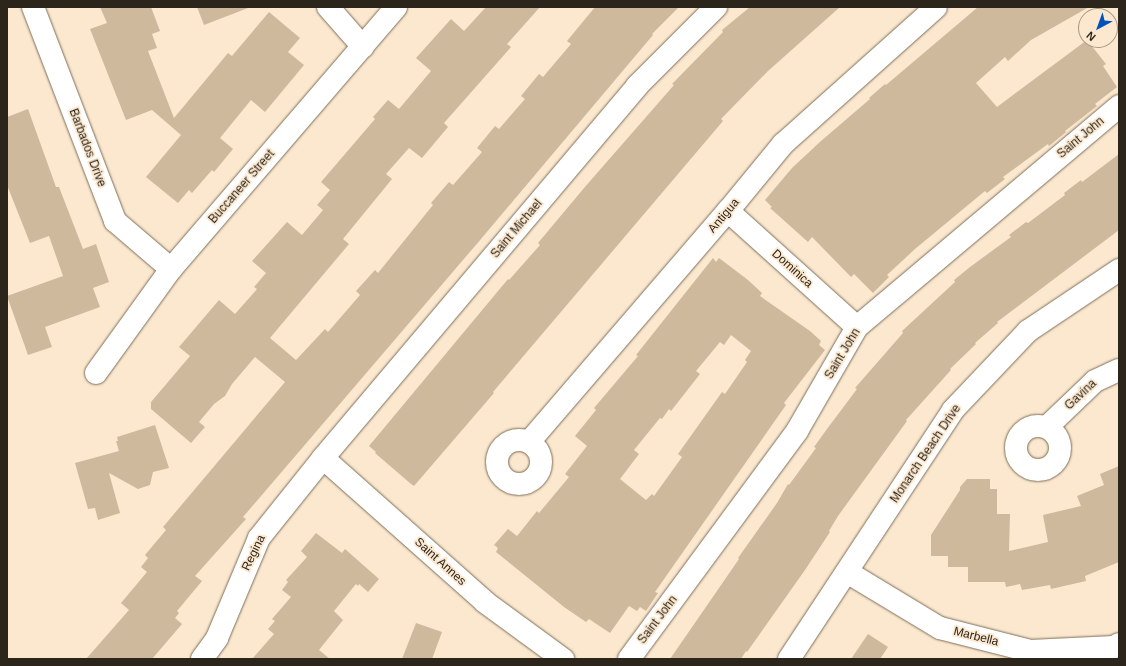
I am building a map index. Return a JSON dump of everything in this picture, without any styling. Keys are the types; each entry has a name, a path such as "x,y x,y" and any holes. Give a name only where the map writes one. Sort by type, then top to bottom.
{"street":[{"name":"Barbados Drive","path":"33,7 115,221 171,269"},
{"path":"328,7 363,47"},
{"name":"Buccaneer Street","path":"96,373 171,269 396,7"},
{"name":"Saint Michael","path":"323,458 637,86 716,7"},
{"name":"Antigua","path":"529,442 784,144 936,7"},
{"name":"Saint John","path":"629,659 797,431 857,327 1119,106"},
{"name":"Dominica","path":"728,211 857,327"},
{"name":"Monarch Beach Drive","path":"789,659 953,410 1028,331 1119,270"},
{"name":"Gavina","path":"1048,427 1095,381 1119,370"},
{"name":"Regina","path":"202,659 217,638 259,538 323,458"},
{"name":"Saint Annes","path":"323,458 485,602 563,659"},
{"name":"Marbella","path":"847,572 940,628 1030,651 1114,647 1119,644"}],"building":[{"path":"100,7 151,7 160,31 152,34 157,48 148,51 174,118 228,53 232,56 269,12 300,38 288,52 304,65 265,112 251,100 220,138 233,149 214,172 212,170 192,193 189,190 178,203 146,177 181,135 152,110 126,120 90,29 107,23"},
{"path":"197,7 248,7 248,8 204,25"},
{"path":"486,7 540,7 507,44 511,47 444,123 448,127 422,158 409,148 386,174 392,179 343,239 349,244 270,338 296,360 325,329 328,332 360,295 356,291 375,270 378,273 433,205 431,203 449,182 453,185 482,152 477,148 495,126 499,129 525,99 521,96 539,74 543,77 571,44 567,41 595,7 679,7 652,34 653,35 481,239 243,517 246,519 195,576 202,581 177,611 179,613 175,618 182,624 152,659 86,659 129,610 121,603 147,572 141,567 148,558 145,555 166,530 163,527 285,382 255,357 232,384 225,396 214,404 199,422 205,427 191,443 151,409 151,402 190,356 179,347 219,300 235,314 257,289 254,287 266,273 252,261 287,222 302,235 323,210 317,205 330,190 321,182 375,119 373,117 388,100 399,109 431,71 416,58 451,19 464,31"},
{"path":"750,7 840,7 768,71 721,119 723,121 493,392 494,393 414,486 411,484 369,446 508,279 509,280 540,245 538,243 584,188 674,85 672,84 723,32 722,30"},
{"path":"978,7 1089,7 1078,8 1078,13 1031,40 1008,61 1005,57 976,83 997,107 1078,47 1078,48 1093,48 1106,64 1103,66 1117,87 1095,104 1097,106 1065,131 1066,132 1049,146 1048,144 1003,177 1005,179 987,193 985,191 915,249 887,275 889,277 873,293 854,274 851,277 812,237 808,242 770,208 772,207 765,200 792,168 870,99 869,98 885,84 886,85"},
{"path":"28,109 56,187 59,187 83,249 96,244 109,282 93,288 100,307 45,327 52,347 28,355 7,296 63,276 49,236 30,243 7,185 7,117"},
{"path":"1119,154 1119,230 997,322 998,323 975,343 976,344 950,369 951,370 906,420 907,421 838,516 829,531 830,532 805,570 741,659 670,659 777,503 788,484 789,485 816,448 814,447 857,389 855,388 903,333 902,331 955,282 954,280 1011,237 1009,235 1026,222 1028,223 1065,195 1064,193 1081,180 1082,182"},
{"path":"713,258 716,262 719,258 748,280 762,293 760,296 810,331 821,341 819,345 825,350 784,403 786,405 655,592 658,593 646,611 640,607 637,611 629,606 610,633 589,619 586,622 564,607 496,552 498,548 494,545 508,529 517,536 537,511 539,513 569,477 565,474 587,446 575,436 596,410 594,408 638,356 636,355","holes":["731,335 751,351 745,360 747,362 725,394 722,392 678,454 682,457 654,496 652,494 646,500 620,479 639,454 634,450 660,418 662,419 669,409 671,411 700,374 696,371 720,342 724,345"]},
{"path":"155,425 169,468 153,472 150,485 138,489 109,473 120,513 98,520 95,508 88,509 75,463 119,451 116,441 118,441 117,437"},
{"path":"1119,466 1119,562 1085,576 1086,581 1051,589 1050,585 1022,590 1020,584 1006,587 1005,582 968,582 968,567 948,567 948,556 931,556 931,535 960,490 960,487 967,479 990,479 990,489 997,489 997,514 1010,514 1009,551 1048,542 1043,515 1081,506 1077,496 1104,485 1100,474"},
{"path":"316,533 342,553 345,549 379,579 368,592 359,584 358,586 356,584 334,611 343,620 319,650 330,659 252,659 274,634 268,629 275,621 272,619 291,597 282,590 288,582 286,580 307,557 301,551"},
{"path":"416,623 442,632 432,659 402,659"},
{"path":"868,634 888,647 880,659 851,659"}]}
